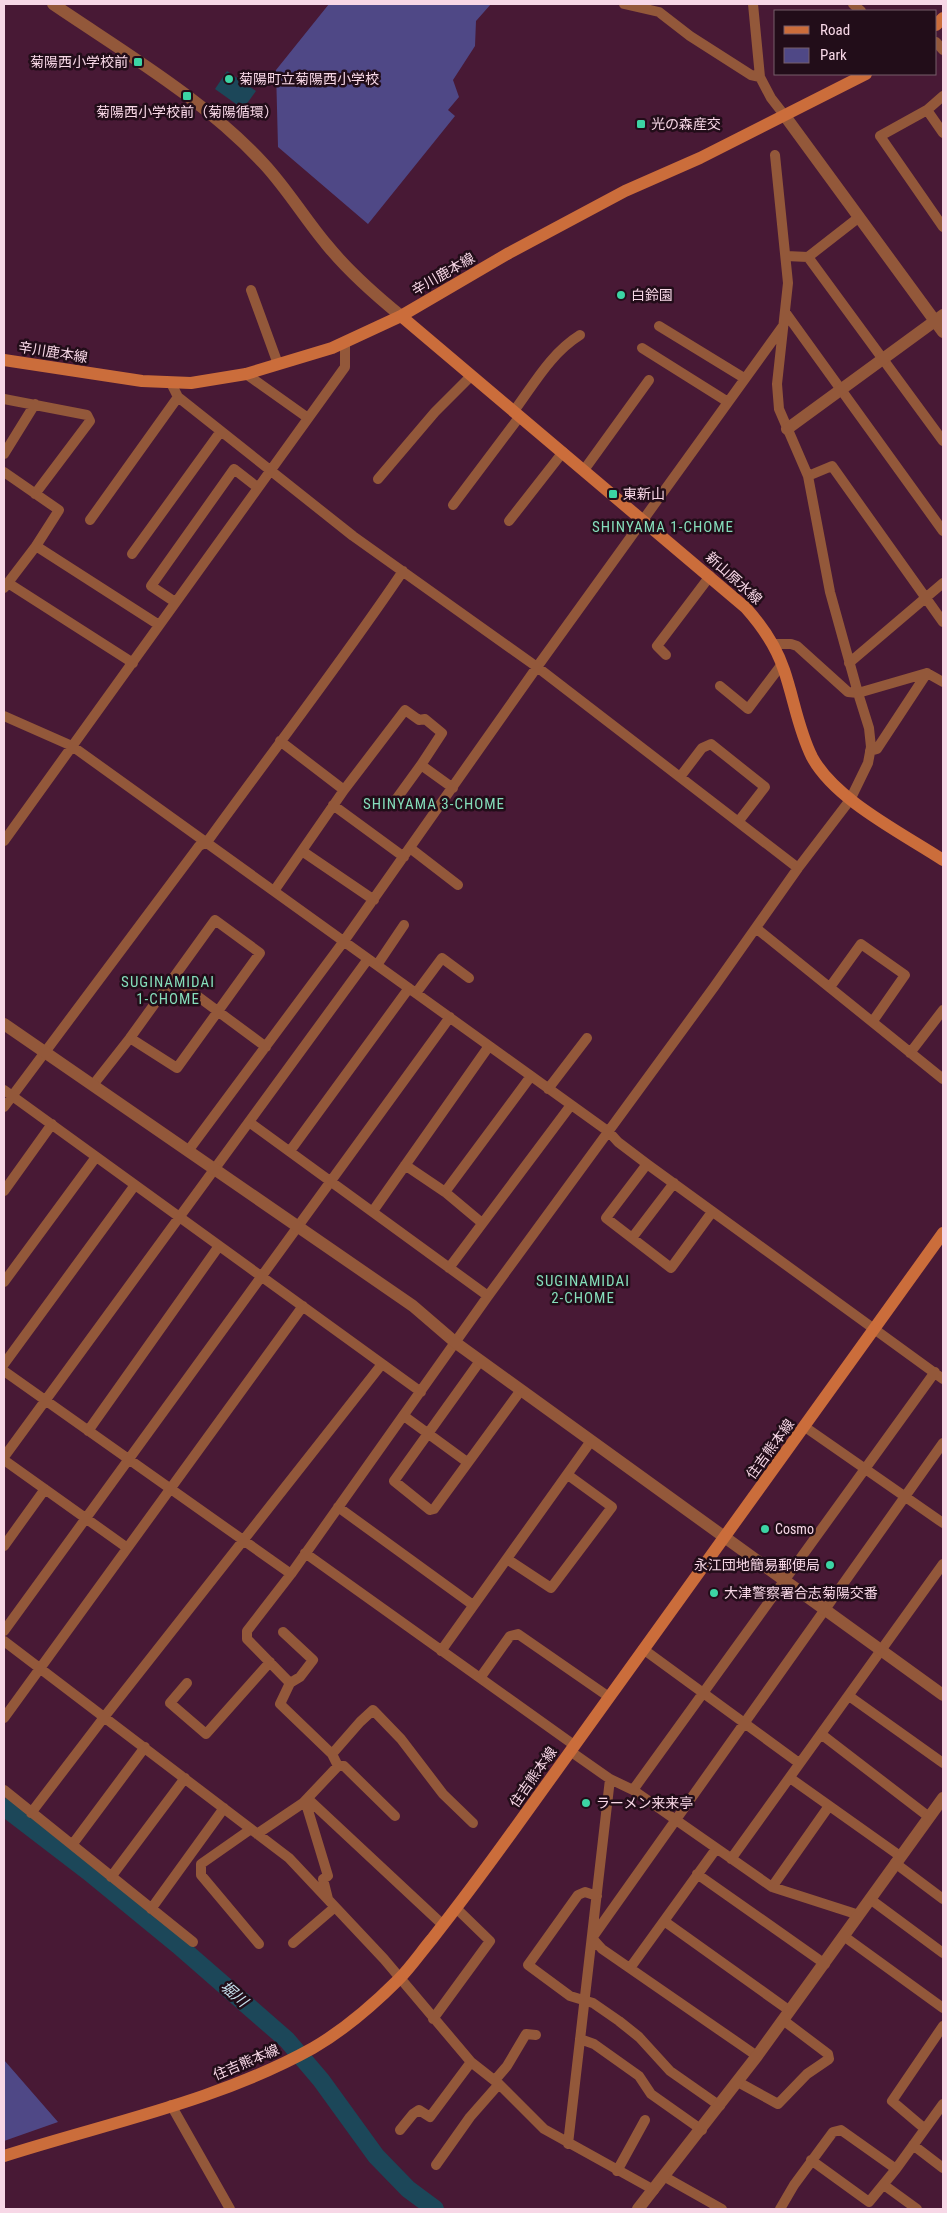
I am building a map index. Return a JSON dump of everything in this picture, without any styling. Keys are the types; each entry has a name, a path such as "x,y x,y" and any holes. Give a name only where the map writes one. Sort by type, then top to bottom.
{"main road":[{"name":"辛川鹿本線","path":"4,360 142,381 171,383 208,381 246,374 345,343 401,316 509,253 624,191 700,158 864,75"},
{"name":"新山原水線","path":"401,316 746,608 773,644 782,664 801,732 813,758 828,781 850,800 943,860"},
{"name":"住吉熊本線","path":"4,2156 215,2092 258,2075 314,2047 366,2010 400,1978 456,1908 875,1328 941,1240"}],"street":[{"path":"53,4 187,96 228,129 264,164 296,202 326,244 357,280 401,316"},
{"path":"624,4 649,6 690,36 751,75 760,77"},
{"path":"753,4 760,77 771,98 858,218 939,318 943,332"},
{"path":"943,96 927,110 880,136 943,227"},
{"path":"927,110 943,133"},
{"path":"290,1683 247,1639 247,1631 291,1574 488,1296 609,1132 798,868 850,800 868,763 870,751 868,728 830,592 808,476 779,409 777,384 788,283 774,155"},
{"path":"786,256 808,257 858,218"},
{"path":"808,257 943,441"},
{"path":"251,290 278,364"},
{"path":"785,312 943,530"},
{"path":"787,429 939,318"},
{"path":"659,326 744,378"},
{"path":"188,1151 374,900 537,667 783,326"},
{"path":"453,506 517,414 551,360 569,342 580,335"},
{"path":"4,841 345,367 345,343"},
{"path":"642,348 728,402"},
{"path":"246,374 308,418"},
{"path":"378,479 435,412 471,376"},
{"path":"584,470 649,380"},
{"path":"171,383 178,397 353,536 537,667 798,868"},
{"path":"90,520 178,397"},
{"path":"4,399 87,415 90,421 35,494"},
{"path":"4,454 35,404"},
{"path":"132,554 221,431"},
{"path":"510,521 563,452"},
{"path":"808,476 832,466 943,622"},
{"path":"176,602 151,586 234,469 257,487"},
{"path":"4,472 59,510 36,546 6,586 133,663"},
{"path":"36,546 160,624"},
{"path":"4,1107 8,1092 44,1053 199,846 207,842 335,669 403,570"},
{"path":"666,655 657,646 710,576"},
{"path":"849,663 943,583"},
{"path":"773,644 797,646 848,692 858,693 927,673 943,682"},
{"path":"720,686 748,709 782,664"},
{"path":"870,751 878,749 927,673"},
{"path":"274,891 333,805 405,710 419,720 425,718 442,733 392,805"},
{"path":"4,716 72,746 609,1132 618,1142 647,1164 939,1376 865,1468 633,1790"},
{"path":"280,741 344,790"},
{"path":"680,777 702,748 711,744 765,786 738,822"},
{"path":"421,765 453,788"},
{"path":"333,805 404,858"},
{"path":"410,848 458,885"},
{"path":"302,851 374,900"},
{"path":"93,1085 130,1038 215,920 260,953 177,1068 130,1038"},
{"path":"377,965 404,925"},
{"path":"756,928 943,1079"},
{"path":"830,987 861,944 905,975 873,1021"},
{"path":"126,1548 4,1458 368,958"},
{"path":"290,1151 412,991 442,958 469,978"},
{"path":"173,978 266,1047"},
{"path":"910,1053 943,1010"},
{"path":"4,1631 450,1017"},
{"path":"4,1024 297,1228 413,1306 480,1361 943,1695"},
{"path":"548,1089 587,1038"},
{"path":"373,1211 489,1046"},
{"path":"445,1192 531,1076"},
{"path":"8,1092 421,1392"},
{"path":"449,1268 571,1105"},
{"path":"249,1122 488,1296"},
{"path":"4,1191 52,1124"},
{"path":"4,1282 96,1157"},
{"path":"647,1164 606,1218 671,1268 712,1212"},
{"path":"405,1165 445,1192 482,1223"},
{"path":"632,1238 674,1183"},
{"path":"4,1364 135,1185"},
{"path":"88,1431 219,1246"},
{"path":"4,1718 302,1306"},
{"path":"480,1361 394,1481 430,1510 434,1509 521,1390"},
{"path":"32,1814 105,1716 382,1364"},
{"path":"4,1371 291,1574"},
{"path":"404,1416 468,1462"},
{"path":"805,1426 943,1523"},
{"path":"441,1651 591,1441"},
{"path":"592,1938 943,1443"},
{"path":"507,1559 551,1588 612,1507 568,1475"},
{"path":"4,1546 44,1489"},
{"path":"338,1507 473,1605"},
{"path":"305,1552 480,1678 610,1779 633,1790 772,1886 781,1891 859,1915"},
{"path":"731,1859 943,1565"},
{"path":"283,1632 314,1660 300,1677 290,1683 280,1704 332,1754 338,1766"},
{"path":"480,1678 510,1636 518,1634 609,1697"},
{"path":"4,1641 105,1716 289,1858 400,1978 471,2062 497,2082 544,2129 654,2190"},
{"path":"643,1649 799,1763"},
{"path":"187,1683 170,1702 206,1734 270,1662"},
{"path":"849,1696 943,1763"},
{"path":"332,1754 373,1710 401,1739 443,1794 473,1823"},
{"path":"821,1734 929,1817"},
{"path":"72,1845 145,1747"},
{"path":"259,1944 201,1875 200,1864 306,1801 338,1766 344,1766 373,1802 395,1816"},
{"path":"111,1877 185,1778"},
{"path":"790,1778 829,1806 943,1899"},
{"path":"568,2144 610,1779"},
{"path":"4,1790 194,1942"},
{"path":"638,2209 738,2082 845,1937 897,1860 943,1798"},
{"path":"306,1801 328,1876 323,1879 332,1903"},
{"path":"306,1801 443,1925"},
{"path":"772,1886 829,1806"},
{"path":"151,1909 224,1808"},
{"path":"630,1968 716,1849"},
{"path":"697,1874 825,1964"},
{"path":"597,1896 585,1892 578,1895 528,1965 570,1996 593,2003 619,2021 639,2037 670,2071 720,2106"},
{"path":"870,1899 943,1953"},
{"path":"293,1943 332,1903"},
{"path":"433,2018 490,1941 456,1908"},
{"path":"664,1921 786,2016 828,2054 829,2059 807,2074 778,2104 738,2082"},
{"path":"845,1937 943,2007"},
{"path":"592,1938 602,1950 757,2056"},
{"path":"925,2129 892,2101 943,2026"},
{"path":"436,2165 497,2082 526,2034 536,2036"},
{"path":"580,2039 594,2044 639,2076 651,2094 702,2130"},
{"path":"400,2130 413,2114 420,2110 430,2117 471,2062"},
{"path":"171,2105 230,2209"},
{"path":"811,2160 866,2201 872,2201 943,2105"},
{"path":"618,2170 645,2120"},
{"path":"780,2209 794,2184 832,2132 841,2130 896,2169"},
{"path":"913,2145 943,2168"},
{"path":"665,2177 722,2209"},
{"path":"884,2185 917,2209"}],"green space":[{"path":"329,4 491,4 476,21 475,46 453,80 459,97 448,110 455,116 368,224 278,147 276,70"},
{"path":"4,2060 58,2122 4,2141"}],"water":[{"path":"227,71 256,91 243,109 215,89"}],"waterway":[{"name":"堀川","path":"4,1807 89,1872 178,1945 287,2040 321,2080 376,2156 408,2189 435,2209"}],"place":[{"name":"菊陽西小学校前","path":"138,62"},
{"name":"菊陽町立菊陽西小学校","path":"229,79"},
{"name":"菊陽西小学校前（菊陽循環）","path":"187,96"},
{"name":"光の森産交","path":"641,124"},
{"name":"白鈴園","path":"621,295"},
{"name":"東新山","path":"613,494"},
{"name":"Cosmo","path":"765,1529"},
{"name":"永江団地簡易郵便局","path":"830,1565"},
{"name":"大津警察署合志菊陽交番","path":"714,1593"},
{"name":"ラーメン来来亭","path":"586,1803"}],"district":[{"name":"SHINYAMA 1-CHOME","path":"663,527"},
{"name":"SHINYAMA 3-CHOME","path":"434,804"},
{"name":"SUGINAMIDAI 1-CHOME","path":"168,990"},
{"name":"SUGINAMIDAI 2-CHOME","path":"583,1290"}]}
